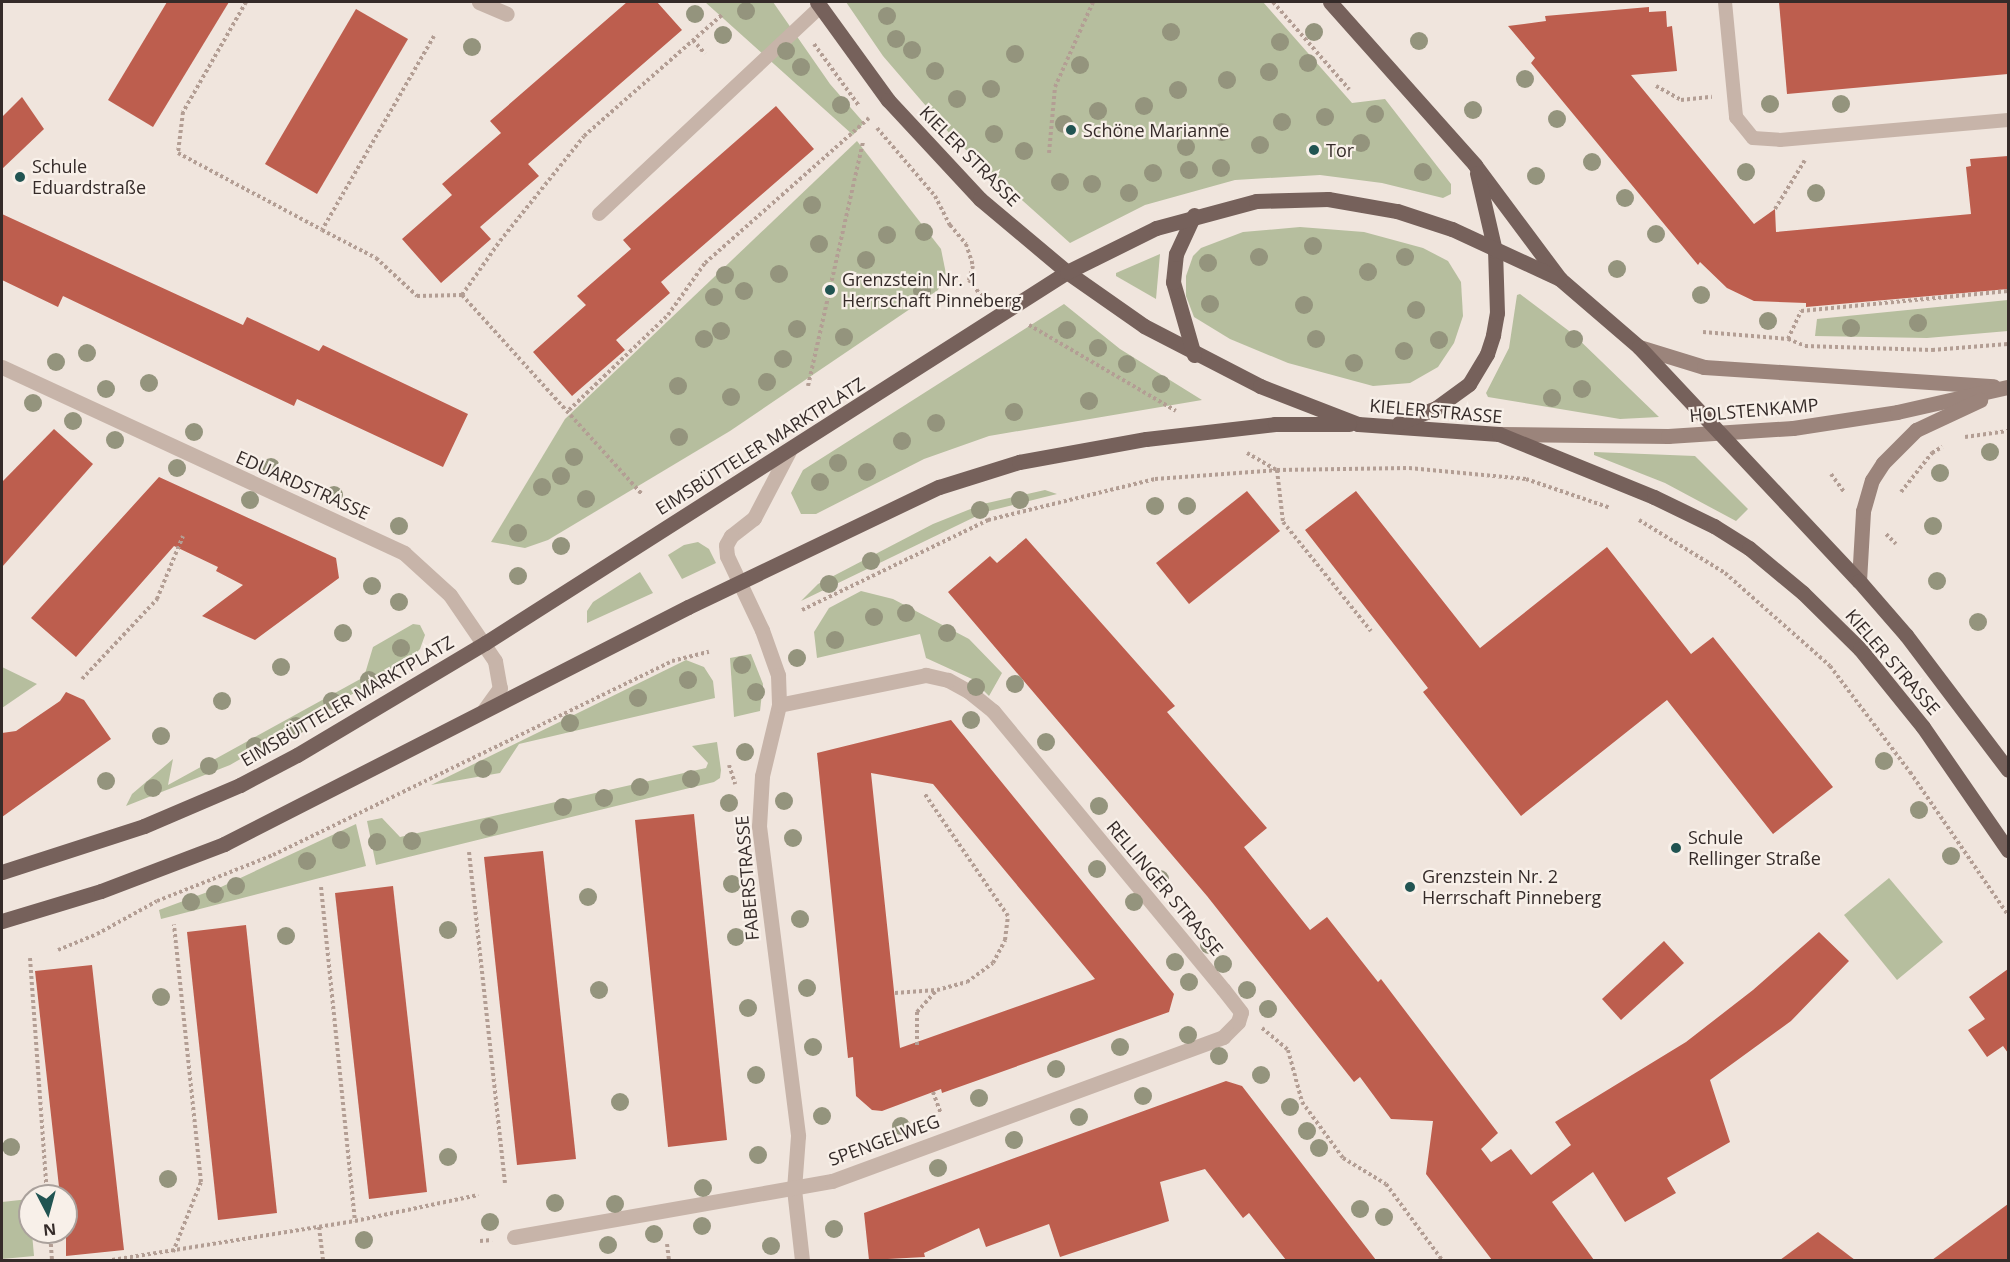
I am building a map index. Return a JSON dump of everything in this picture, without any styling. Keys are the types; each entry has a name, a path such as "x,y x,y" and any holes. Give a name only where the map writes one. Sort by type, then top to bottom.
{"main road":[{"name":"KIELER STRASSE","path":"1330,2 1475,165 1560,279 1639,347 1906,635 2008,770"},
{"name":"KIELER STRASSE","path":"819,4 888,100 969,187 1067,272 1144,326 1194,355 1358,424 1396,424 1499,434 1578,463 1714,526 1767,561 1860,649 1923,726 2008,850"},
{"path":"1396,424 1436,408 1469,384 1479,369 1497,313 1495,251 1475,165"},
{"name":"EIMSBÜTTELER MARKTPLATZ","path":"2,872 144,826 240,785 372,712 789,452 1067,272 1156,228 1194,215 1256,201 1328,199 1397,211 1452,229 1495,251 1560,279"},
{"path":"1194,215 1176,254 1173,282 1194,355"},
{"name":"HOLSTENKAMP","path":"1639,347 1713,368 2008,387"},
{"path":"1858,581 1860,530 1866,498 1893,448 1916,430 2008,387"},
{"name":"HOLSTENKAMP","path":"1499,434 1722,434 1898,412 2008,387"},
{"path":"2,921 101,891 224,844 741,581 939,487 1019,462 1208,429 1358,424"}],"street":[{"path":"479,2 507,14"},
{"name":"EDUARDSTRASSE","path":"3,372 405,553 439,582 485,643 501,679 497,697 480,713"},
{"name":"FABERSTRASSE","path":"789,452 754,518 731,536 726,545 727,556 741,581 778,675 779,705 762,776 759,826 798,1136 794,1189 802,1260"},
{"name":"RELLINGER STRASSE","path":"779,705 926,675 948,680 993,711 1241,1012"},
{"name":"SPENGELWEG","path":"514,1237 832,1181 1223,1037 1232,1030 1241,1012"}],"lane":[{"path":"1725,2 1736,117 1753,138 1820,137 2008,120"},
{"path":"599,214 819,4"}],"path":[{"path":"246,2 183,112 178,153 376,258 417,296 462,295 569,410 642,494"},
{"path":"1049,153 1055,87 1093,2"},
{"path":"1273,2 1349,89"},
{"path":"462,295 500,241 584,136 723,14"},
{"path":"322,230 434,36"},
{"path":"693,40 705,54"},
{"path":"815,47 869,118 935,196 950,225 966,244 973,266 969,280 984,299"},
{"path":"1656,86 1681,100 1734,96"},
{"path":"569,410 668,315 705,263 869,118"},
{"path":"1775,209 1820,137"},
{"path":"808,386 863,141"},
{"path":"1788,339 1801,311 2008,291"},
{"path":"1030,326 1166,405"},
{"path":"1703,332 1788,339 1805,346 1932,350 2008,344"},
{"path":"1954,440 2008,431"},
{"path":"1901,492 1932,453 1947,444"},
{"path":"1253,456 1277,470"},
{"path":"802,610 988,520 1155,479 1277,470 1409,468 1526,479 1612,509"},
{"path":"1277,470 1283,522 1371,631"},
{"path":"1831,474 1848,496"},
{"path":"1633,516 1725,573 1830,666 1910,772 2008,915"},
{"path":"82,679 157,599 183,536"},
{"path":"58,950 97,934 157,901 273,855 672,661 709,652"},
{"path":"895,993 937,990 967,982 993,963 1005,940 1008,916 924,793"},
{"path":"470,852 505,1183"},
{"path":"321,887 355,1221"},
{"path":"173,1252 201,1182 174,924"},
{"path":"30,958 46,1184"},
{"path":"917,1045 917,1012 937,990"},
{"path":"1241,1012 1281,1043 1291,1059 1302,1102 1343,1158 1386,1184 1442,1260"},
{"path":"112,1260 355,1221 478,1195"},
{"path":"319,1227 323,1260"},
{"path":"51,1244 52,1260"},
{"path":"667,1245 669,1260"}],"green space":[{"path":"705,2 773,2 830,84 864,123 853,135"},
{"path":"846,2 1263,2 1352,103 1385,99 1451,184 1451,194 1443,198 1382,183 1320,175 1235,180 1145,205 1070,243 956,141 883,56"},
{"path":"857,141 941,249 946,274 938,290 730,431 548,540 525,548 491,542 565,419"},
{"path":"1300,227 1364,232 1423,248 1448,261 1461,282 1463,316 1454,343 1438,367 1410,383 1373,386 1288,363 1230,339 1194,317 1186,296 1186,276 1193,256 1201,248 1243,232"},
{"path":"1160,254 1156,299 1116,276 1116,273"},
{"path":"1520,294 1573,334 1659,417 1620,419 1488,397 1486,393 1509,348 1517,295"},
{"path":"2008,300 2008,331 1927,338 1815,336 1817,319"},
{"path":"1064,304 1120,349 1202,400 989,436 924,459 816,514 801,514 791,493 803,470"},
{"path":"1594,452 1695,456 1748,509 1736,521 1665,483 1594,455"},
{"path":"1045,490 1057,494 985,512 801,601 818,584 933,524 983,504"},
{"path":"698,542 709,549 716,563 682,579 668,555 684,545"},
{"path":"640,572 653,593 587,623 587,611 593,602"},
{"path":"861,591 893,599 969,639 1002,673 989,696 972,679 926,658 920,634 817,658 814,632 829,608"},
{"path":"413,624 420,625 425,635 420,649 406,663 230,765 126,806 132,794 173,759 168,785 364,677 373,647"},
{"path":"751,654 763,684 760,711 734,717 730,658"},
{"path":"686,660 704,667 713,681 715,698 519,744 500,773 431,785"},
{"path":"2,667 37,684 2,708"},
{"path":"717,742 721,770 720,778 714,782 376,865 367,821 382,818 400,837 706,768 708,763 692,746"},
{"path":"356,824 366,866 161,919 159,910 221,887"},
{"path":"1889,878 1943,942 1897,980 1844,915"},
{"path":"18,1200 18,1244 33,1244 34,1256 2,1259 2,1202"}],"building":[{"path":"167,2 229,2 153,127 108,100"},
{"path":"627,2 657,2 682,30 528,164 539,176 480,227 491,239 441,283 402,239 452,195 442,184 501,133 490,121"},
{"path":"1779,2 2008,2 2008,74 1787,94"},
{"path":"1649,7 1649,12 1666,11 1667,27 1672,26 1677,71 1631,75 1754,224 1775,209 1776,232 1971,214 1966,167 1971,166 1970,159 2008,156 2008,289 1806,307 1806,303 1754,301 1727,288 1700,262 1698,265 1531,63 1535,58 1508,26 1546,21 1545,16"},
{"path":"356,9 408,39 317,194 265,164"},
{"path":"22,97 44,129 2,169 2,117"},
{"path":"776,106 814,149 661,282 670,293 616,340 625,350 572,396 533,352 586,305 577,296 631,249 623,240"},
{"path":"2,214 243,325 247,317 319,351 323,345 468,414 443,467 297,399 294,406 63,296 58,307 2,280"},
{"path":"54,429 93,464 2,567 2,482"},
{"path":"159,477 336,558 339,578 255,640 202,616 243,585 216,571 218,567 174,546 76,657 31,618"},
{"path":"1247,491 1280,531 1189,604 1156,563"},
{"path":"1356,491 1480,648 1607,547 1691,654 1713,637 1833,787 1773,834 1667,700 1521,816 1423,692 1428,688 1305,530"},
{"path":"1026,538 1175,706 1167,712 1267,828 1244,847 1310,930 1327,917 1378,982 1381,979 1498,1133 1481,1149 1491,1162 1511,1149 1531,1175 1571,1145 1555,1122 1686,1042 1753,990 1819,932 1849,961 1791,1021 1710,1080 1730,1142 1667,1178 1676,1193 1625,1222 1593,1172 1552,1202 1594,1260 1492,1260 1426,1174 1433,1121 1391,1119 1360,1077 1354,1082 1207,896 948,592 990,556 997,563"},
{"path":"66,692 84,700 111,739 2,817 2,733 16,731 60,701"},
{"path":"951,720 1174,994 1169,1012 942,1093 941,1089 882,1111 872,1110 856,1096 853,1057 848,1058 817,753","holes":["871,773 933,784 1095,979 900,1048"]},
{"path":"694,814 727,1140 668,1147 635,820"},
{"path":"543,851 576,1159 517,1165 484,857"},
{"path":"393,886 427,1192 369,1199 335,893"},
{"path":"246,925 277,1213 218,1220 187,932"},
{"path":"1664,941 1684,963 1621,1020 1602,999"},
{"path":"92,965 124,1250 66,1256 66,1244 78,1244 78,1184 59,1184 35,971"},
{"path":"2008,969 2008,1053 2003,1046 1987,1057 1968,1030 1985,1019 1969,997"},
{"path":"1226,1081 1242,1086 1376,1260 1286,1260 1249,1213 1243,1218 1205,1169 1160,1182 1169,1221 1060,1257 1049,1224 986,1247 979,1228 924,1253 925,1257 869,1260 864,1213"},
{"path":"2008,1204 2008,1260 1932,1260"},
{"path":"1818,1232 1855,1260 1780,1260"}],"place":[{"name":"Schöne Marianne","path":"1071,130"},
{"name":"Tor","path":"1314,150"},
{"name":"Schule Eduardstraße","path":"20,177"},
{"name":"Grenzstein Nr. 1 Herrschaft Pinneberg","path":"830,290"},
{"name":"Schule Rellinger Straße","path":"1676,848"},
{"name":"Grenzstein Nr. 2 Herrschaft Pinneberg","path":"1410,887"}]}
